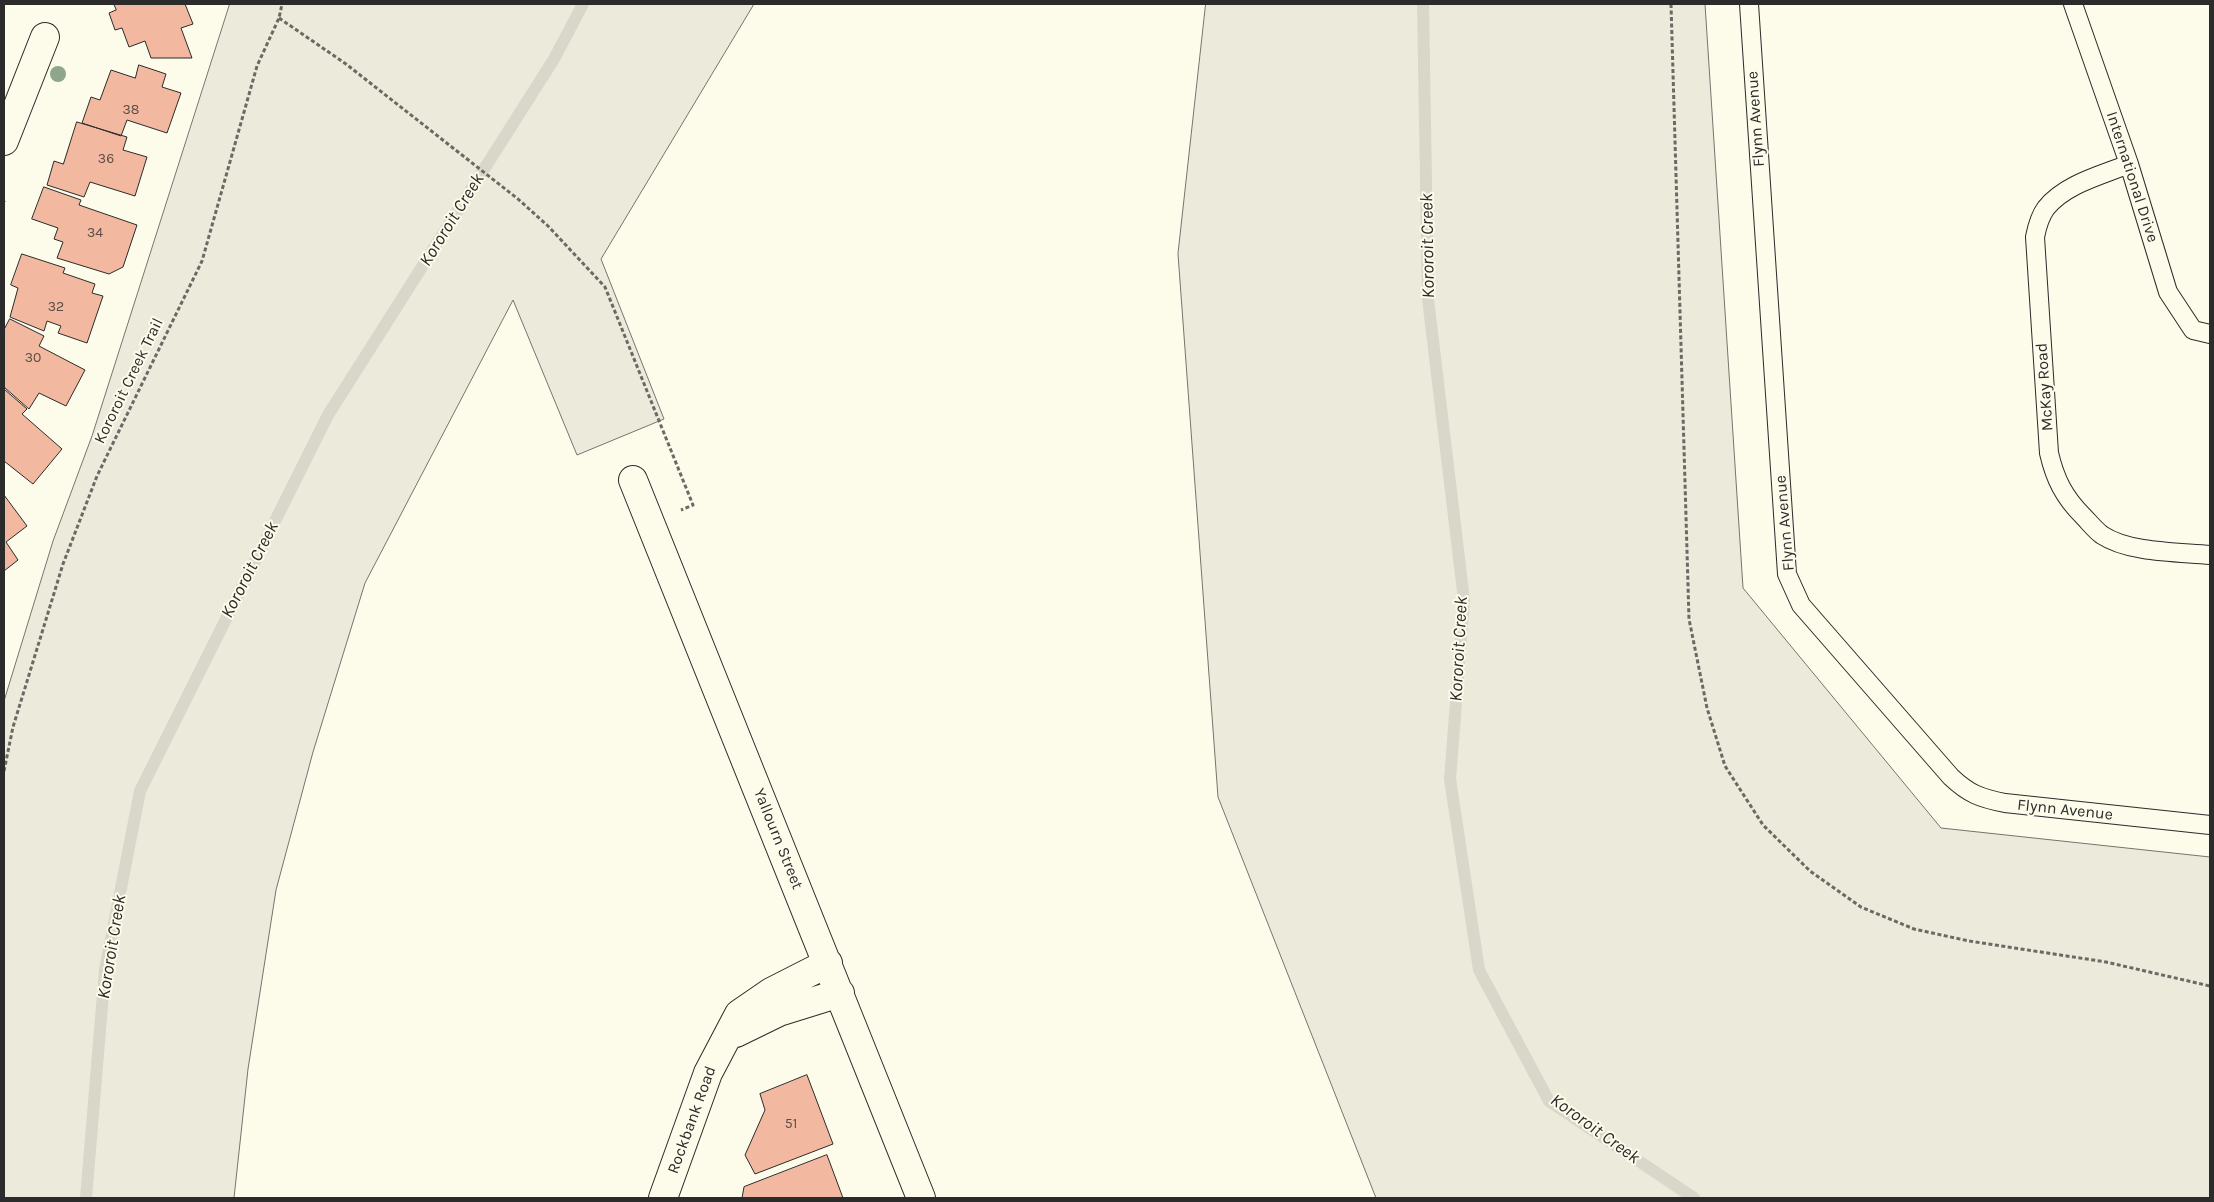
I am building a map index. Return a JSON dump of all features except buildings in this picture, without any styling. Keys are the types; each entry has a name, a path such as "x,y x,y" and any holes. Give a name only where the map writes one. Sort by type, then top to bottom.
{"street":[{"path":"4,141 45,37"},
{"name":"Yallourn Street","path":"633,480 921,1198"},
{"name":"Rockbank Road","path":"663,1198 708,1073 722,1042 739,1014 771,992 828,963"},
{"path":"722,1042 748,1026 778,1012 840,994"}],"lane":[{"name":"Flynn Avenue","path":"1749,4 1787,574 1801,605 1950,777 1965,790 1980,798 2005,803 2210,825"},
{"name":"International Drive","path":"2073,4 2129,164 2168,292 2193,330 2210,334"},
{"name":"McKay Road","path":"2129,164 2066,190 2045,209 2035,237 2049,453 2052,467 2063,493 2101,534 2117,542 2134,547 2210,555"}],"path":[{"name":"Kororoit Creek Trail","path":"4,771 13,727 63,564 97,476 202,261 257,66 279,18 282,4"},
{"path":"279,18 346,64 518,199 548,226 606,287 693,505 650,522"}],"shaded area":[{"path":"230,4 754,4 601,259 664,419 577,455 513,300 365,583 313,752 276,890 248,1069 234,1198 4,1198 4,701 53,541 92,436"},
{"path":"1206,4 1705,4 1743,588 1941,828 2210,857 2210,1198 1376,1198 1218,797 1178,254"}],"waterway":[{"name":"Kororoit Creek","path":"86,1198 105,970 140,791 328,415 554,59 583,4"},
{"name":"Kororoit Creek","path":"1423,4 1428,299 1464,600 1450,779 1479,970 1549,1101 1694,1198"}]}
